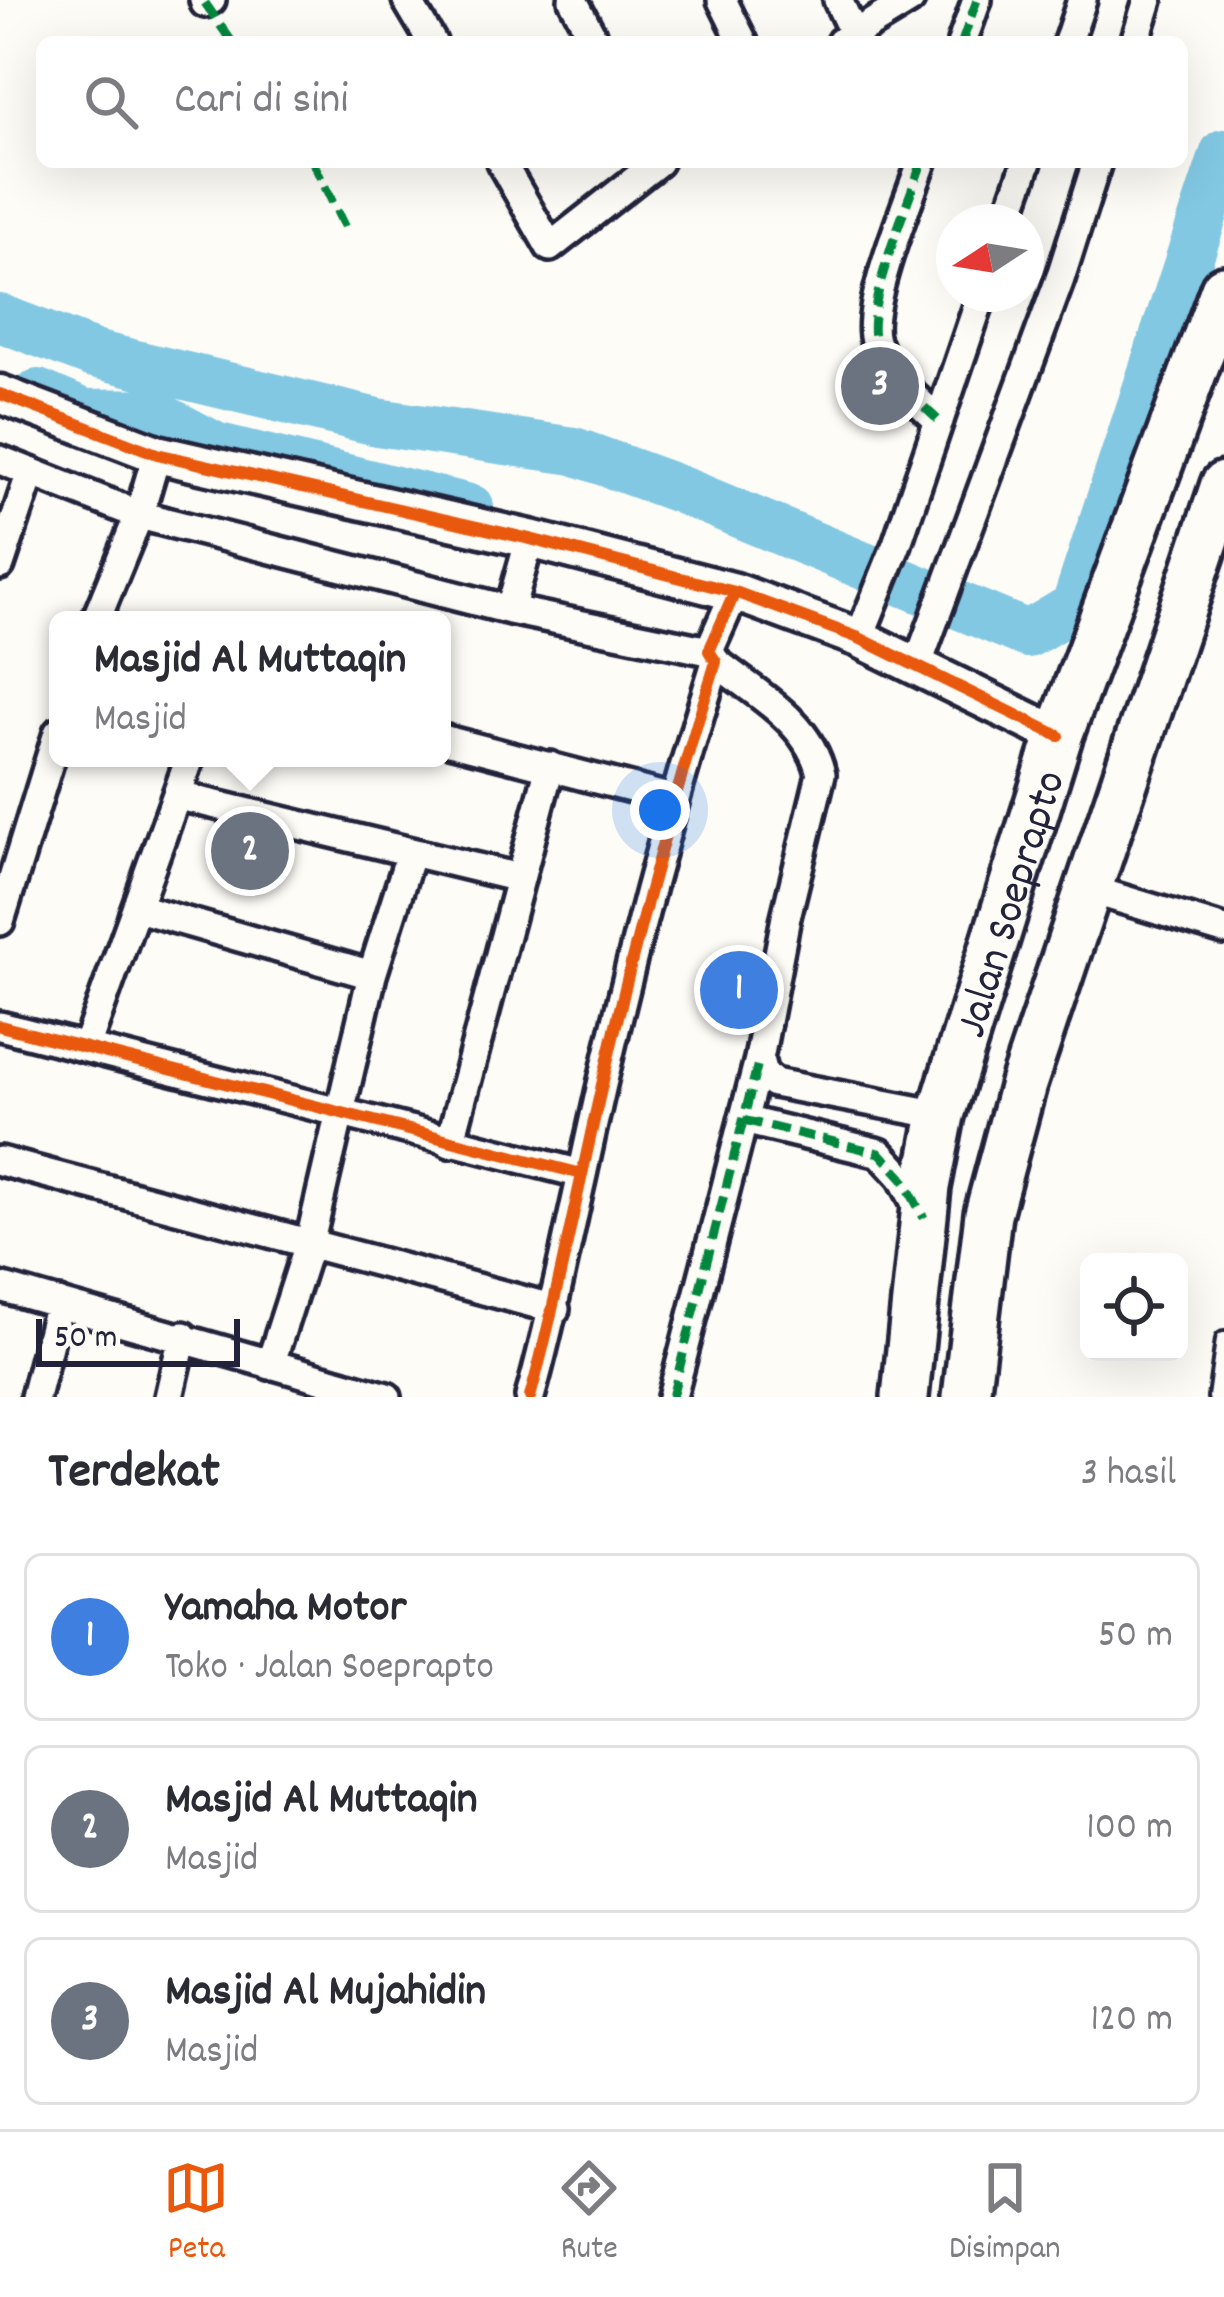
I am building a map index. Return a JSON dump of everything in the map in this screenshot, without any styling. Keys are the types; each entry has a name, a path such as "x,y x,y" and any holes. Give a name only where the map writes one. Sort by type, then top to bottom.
{"highway":[{"name":"Jalan Soeprapto","path":"905,1397 924,1218 941,1115 1060,736 1224,289"},
{"name":"Jalan Soeprapto","path":"966,1397 988,1214 1022,1084 1224,484"}],"street":[{"path":"407,0 428,36"},
{"path":"573,0 592,36"},
{"path":"722,0 740,36"},
{"path":"838,0 847,36"},
{"path":"849,36 910,0"},
{"path":"964,36 976,0"},
{"path":"1070,36 1082,0"},
{"path":"1137,36 1148,0"},
{"path":"504,168 550,247 650,168"},
{"path":"920,168 876,299 873,334 879,351 910,393 939,421"},
{"path":"1012,204 1025,168"},
{"path":"920,660 1060,279 1095,168"},
{"path":"864,626 976,312"},
{"path":"0,394 154,465 735,592 864,626 1060,736"},
{"path":"0,460 140,511 713,657 803,730 816,752 820,775 759,1058 672,1397"},
{"path":"100,611 154,465"},
{"path":"0,565 31,472"},
{"path":"512,604 527,549"},
{"path":"530,1397 555,1310 582,1174 673,799 735,592"},
{"path":"451,741 673,799"},
{"path":"0,921 8,867 49,757"},
{"path":"449,1143 550,766"},
{"path":"86,1047 187,767"},
{"path":"179,796 519,878"},
{"path":"270,1365 310,1241 372,975 411,852"},
{"path":"1085,888 1224,929"},
{"path":"138,908 372,975"},
{"path":"0,1026 582,1174"},
{"path":"759,1058 763,1074 774,1083 941,1115"},
{"path":"743,1120 880,1153 902,1177 924,1218"},
{"path":"0,1161 555,1310"},
{"path":"0,1287 387,1397"},
{"path":"35,1397 58,1303"},
{"path":"169,1397 183,1336"}],"lane":[{"path":"1216,1397 1224,1340"}],"waterway":[{"path":"0,318 94,354 377,422 574,451 681,490 1028,634 1075,606 1224,153"},
{"path":"38,393 85,413 151,412 215,446 470,508"}],"marked path":[{"path":"964,36 977,0"},
{"path":"205,3 228,36"},
{"path":"316,168 347,232"},
{"path":"920,168 882,279 873,325 886,363 939,421"},
{"path":"672,1397 759,1059"},
{"path":"743,1120 880,1153 902,1177 924,1218"}],"cycle path":[{"path":"0,394 157,454 530,539 735,592 859,638 1059,736"},
{"path":"530,1397 627,981 716,662 709,651 735,592"},
{"path":"0,1026 582,1174"}],"place":[{"name":"Masjid Al Mujahidin","path":"880,386"},
{"name":"Masjid Al Muttaqin","path":"250,851"},
{"name":"Yamaha Motor","path":"739,990"}]}
